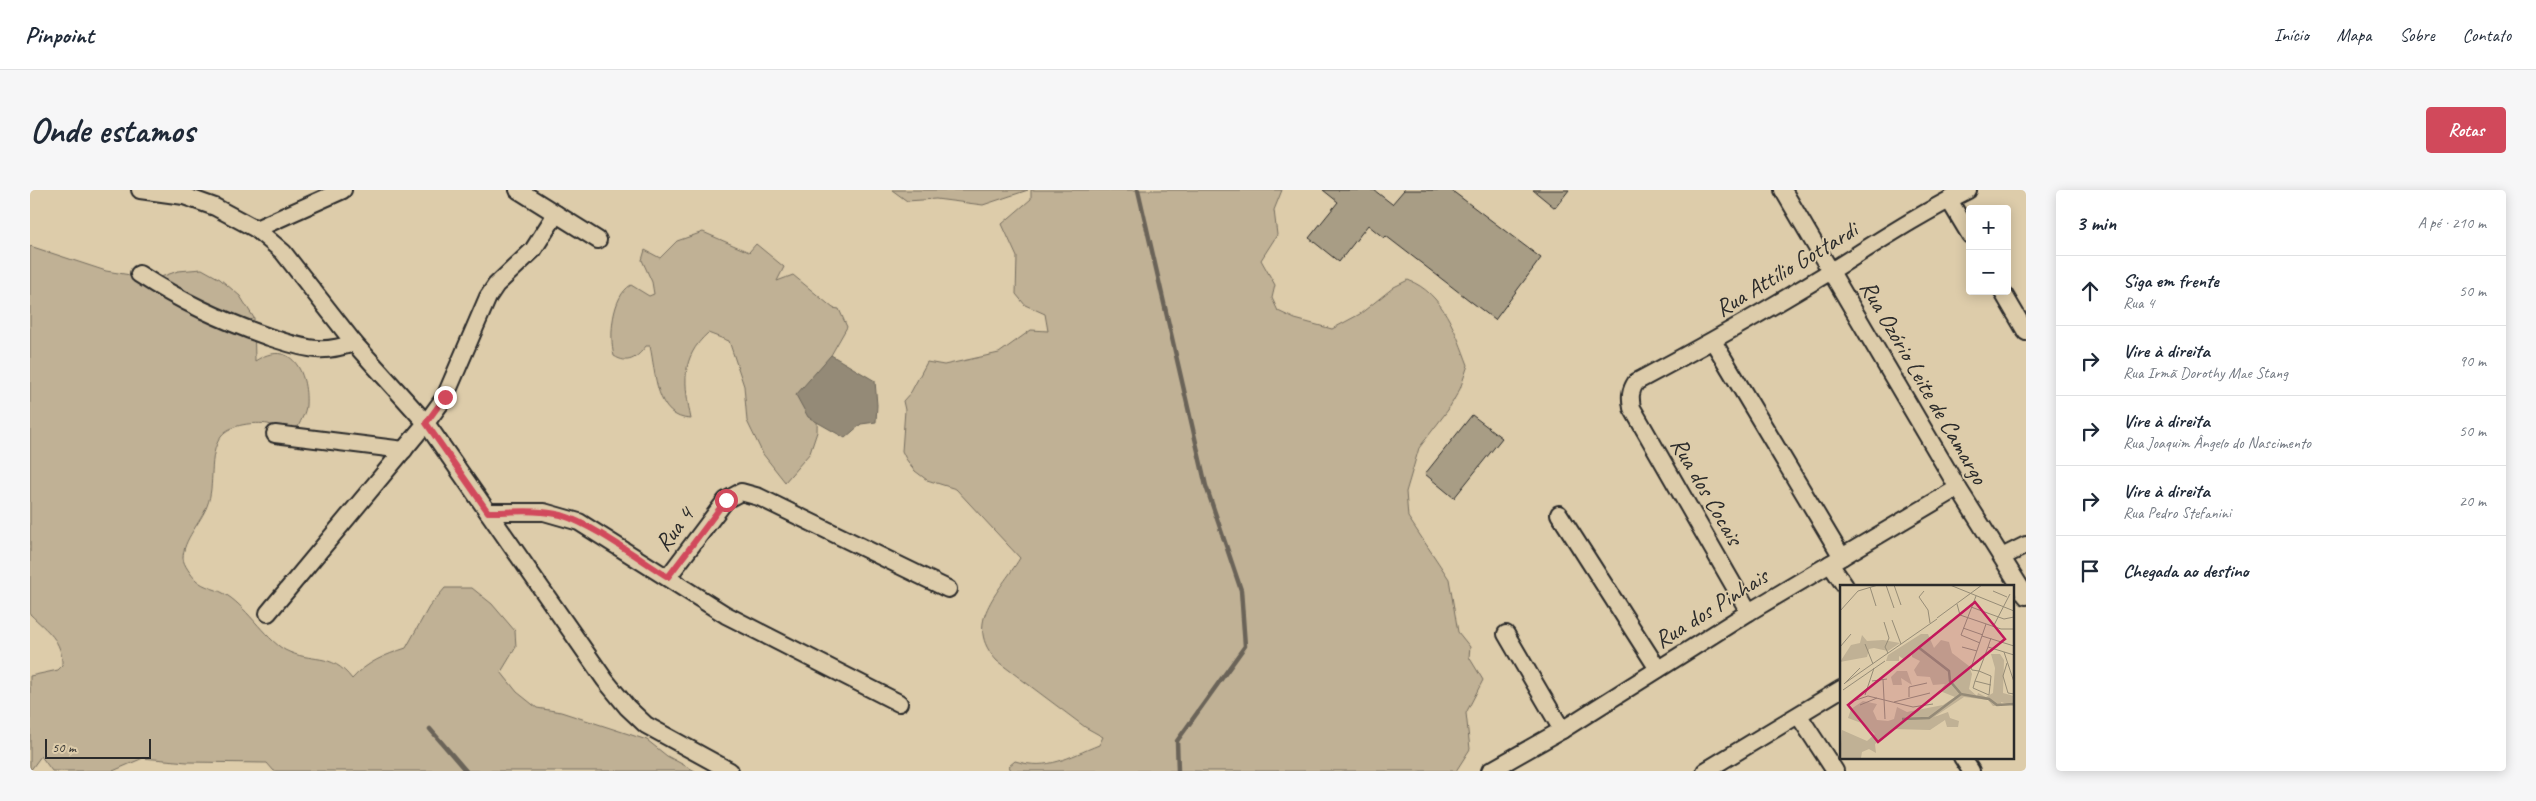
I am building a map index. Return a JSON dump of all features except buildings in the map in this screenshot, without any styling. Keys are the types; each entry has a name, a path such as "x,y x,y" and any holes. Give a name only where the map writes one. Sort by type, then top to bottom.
{"street":[{"path":"140,190 185,193 256,229 283,252 354,342 426,423 605,680 627,707 646,724 730,771"},
{"path":"256,229 344,190"},
{"path":"518,190 598,240"},
{"name":"Rua Ozório Leite de Camargo","path":"1783,190 1958,488 2026,596"},
{"name":"Rua Attílio Gottardi","path":"1630,391 1636,382 1714,341 1832,271 1889,234 1968,190"},
{"path":"1949,200 1966,228"},
{"path":"268,613 404,450 445,397 488,297 496,285 533,250 556,214"},
{"path":"139,274 179,300 232,324 295,345 317,349 338,348 354,342"},
{"path":"2004,295 2026,332"},
{"path":"1714,341 1836,560 1845,585"},
{"name":"Rua dos Cocais","path":"1630,391 1632,408 1749,612"},
{"path":"275,434 404,450"},
{"name":"Rua dos Pinhais","path":"1490,771 1562,730 1749,612 1958,488"},
{"name":"Rua 4","path":"668,577 726,500 741,492 759,497 948,589"},
{"path":"488,512 544,512 561,515 579,522 726,615 898,704"},
{"path":"1559,514 1658,669"},
{"path":"2002,557 2026,545"},
{"path":"1506,634 1562,730"},
{"path":"1705,771 1840,690"},
{"path":"1799,716 1835,771"},
{"path":"1963,758 1971,771"}],"shaded area":[{"path":"892,190 1028,190 983,205 936,199 907,201"},
{"path":"1031,190 1282,190 1274,210 1277,235 1261,260 1275,285 1272,298 1278,311 1295,319 1332,329 1360,314 1394,287 1408,280 1420,286 1439,304 1453,327 1468,365 1460,389 1448,410 1419,448 1406,492 1408,517 1449,579 1458,632 1470,647 1469,657 1483,680 1466,713 1470,749 1456,771 1011,771 1009,766 1015,761 1038,764 1058,761 1099,745 1103,737 1085,727 997,661 987,647 983,634 983,621 994,596 1020,558 956,489 927,480 915,471 906,459 902,451 905,410 903,401 911,392 927,362 944,365 999,353 1031,330 1048,331 1045,314 1025,305 1016,294 1017,257 1002,224 1031,199"},
{"path":"703,232 749,252 756,244 784,267 777,281 793,275 833,308 839,309 847,327 818,378 817,432 810,453 785,482 763,454 747,421 744,386 729,341 708,333 699,342 688,362 686,383 691,419 679,417 670,411 664,403 656,381 650,346 646,346 632,359 624,360 614,356 612,328 616,307 625,290 631,285 649,296 654,294 652,282 642,260 645,250 660,258 677,241"},
{"path":"30,246 106,271 155,279 178,271 202,269 220,279 240,296 254,318 255,361 268,355 278,354 287,356 295,362 304,381 306,393 306,405 298,427 285,432 268,424 256,423 236,426 221,436 214,453 210,498 189,538 183,558 186,567 196,580 231,598 277,645 304,657 329,661 344,670 352,679 377,660 406,648 429,607 445,588 472,588 492,604 515,631 516,647 501,672 517,692 537,708 561,712 647,740 667,756 695,771 274,771 267,763 187,762 143,758 113,771 52,771 41,756 30,771 30,676 58,670 62,666 62,657 53,637 30,614"},
{"path":"831,355 875,381 876,422 861,424 845,438 808,417 796,395"}],"waterway":[{"path":"1138,190 1206,486 1241,590 1245,646 1177,741 1178,771"},
{"path":"430,729 466,771"}],"route":[{"path":"445,397 426,423 488,512 544,512 561,515 579,522 668,577 726,500"}]}
